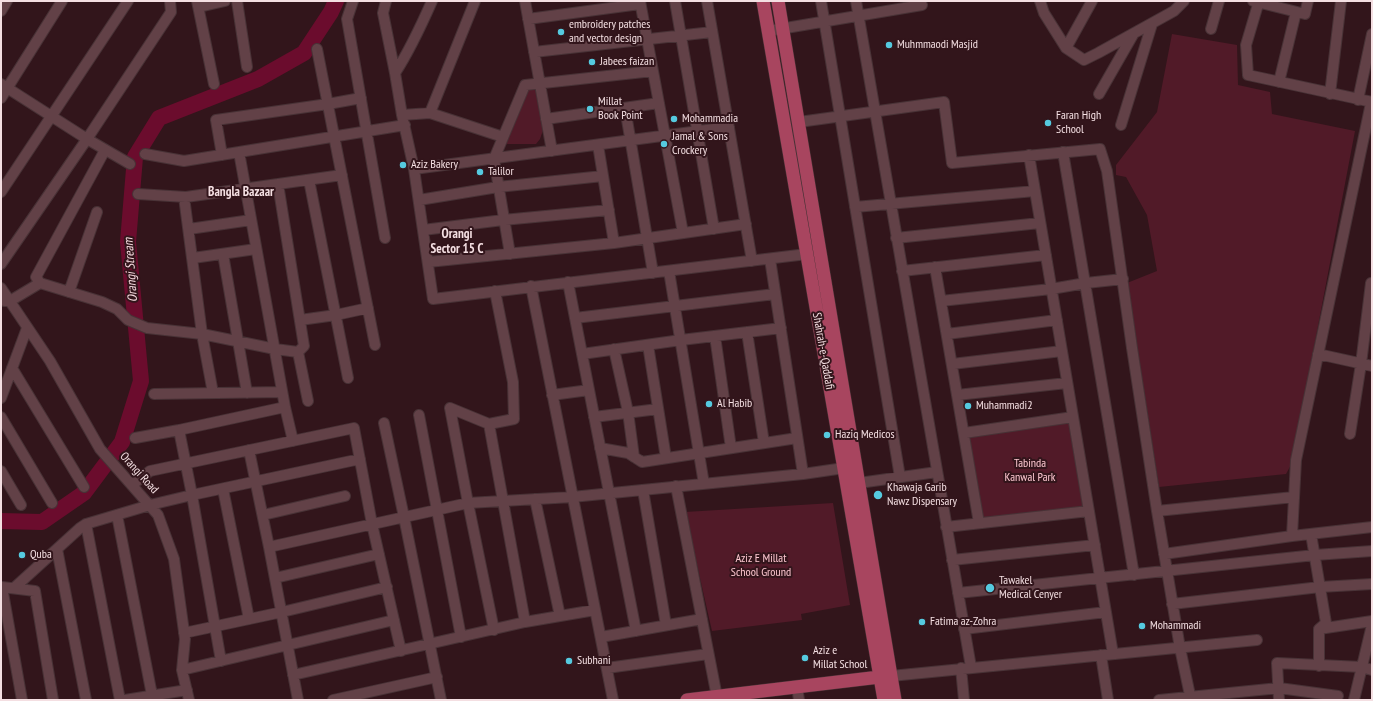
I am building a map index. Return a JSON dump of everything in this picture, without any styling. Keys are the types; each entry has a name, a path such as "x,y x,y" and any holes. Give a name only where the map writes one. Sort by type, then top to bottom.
{"main road":[{"name":"Shahrah-e-Qaddafi","path":"763,1 844,468 886,677 896,700"},
{"name":"Shahrah-e-Qaddafi","path":"778,1 859,483 886,677 884,700"},
{"path":"687,700 717,696 798,694 886,677"}],"street":[{"path":"1,11 7,1"},
{"path":"1,98 4,86 62,1"},
{"path":"1,192 128,1"},
{"path":"1,264 87,139 171,12 170,1"},
{"path":"214,84 198,4 225,1"},
{"path":"236,1 247,67"},
{"path":"352,1 347,19 384,238"},
{"path":"386,1 383,14 414,169 433,299 807,254"},
{"path":"395,72 405,58 417,36 432,1"},
{"path":"430,112 475,1"},
{"path":"525,1 552,151"},
{"path":"675,1 714,229"},
{"path":"707,1 752,261"},
{"path":"821,1 900,477"},
{"path":"856,1 964,629 966,668 964,700"},
{"path":"1040,1 1044,13 1066,48 1084,60 1152,24 1174,11 1184,1"},
{"path":"1066,48 1092,1"},
{"path":"1211,29 1219,1"},
{"path":"1292,536 1296,460 1369,124 1371,102 1248,75 1246,45 1257,2 1305,14 1308,1"},
{"path":"1330,94 1342,1"},
{"path":"528,19 640,2 683,233"},
{"path":"768,31 858,16 893,5 922,5"},
{"path":"1279,82 1296,12"},
{"path":"1121,125 1152,24"},
{"path":"534,52 712,32"},
{"path":"1099,94 1134,33"},
{"path":"1358,100 1372,34"},
{"path":"317,49 375,344"},
{"path":"510,254 494,159 525,85 653,71"},
{"path":"4,86 87,139 130,164"},
{"path":"222,155 216,120 361,98"},
{"path":"799,122 944,102 952,163 1100,149 1108,172 1157,511 1172,604 1190,698"},
{"path":"546,118 659,103"},
{"path":"625,108 653,273"},
{"path":"402,115 430,112 503,137"},
{"path":"145,154 184,161 405,125"},
{"path":"414,169 729,127"},
{"path":"598,145 614,243"},
{"path":"106,150 36,277 40,283 117,308 128,320 147,328 202,334 275,349 298,352"},
{"path":"239,152 282,392 293,441"},
{"path":"1063,152 1134,575"},
{"path":"1029,155 1113,654"},
{"path":"138,194 184,197 342,175"},
{"path":"419,200 498,187 603,176"},
{"path":"308,180 348,378"},
{"path":"278,184 304,346 298,352"},
{"path":"855,207 1035,191"},
{"path":"184,197 202,334 213,394"},
{"path":"423,230 504,220 608,210"},
{"path":"69,292 97,212"},
{"path":"189,229 251,220"},
{"path":"896,238 1040,223"},
{"path":"428,262 614,243 746,224"},
{"path":"193,258 256,249"},
{"path":"223,254 247,393"},
{"path":"902,271 1046,255"},
{"path":"770,259 803,474"},
{"path":"935,267 979,523"},
{"path":"669,271 704,484"},
{"path":"941,301 1051,289 1086,283 1123,280"},
{"path":"568,282 636,630"},
{"path":"5,301 40,283"},
{"path":"1350,434 1361,364 1371,283"},
{"path":"531,286 613,700"},
{"name":"Orangi Road","path":"1,288 5,301 27,328 50,361 100,449 158,515 174,559 185,640 182,670 189,700"},
{"path":"494,630 450,408 489,424 514,420 513,382 495,291"},
{"path":"575,318 775,294"},
{"path":"300,320 336,315 368,308"},
{"path":"947,334 1057,320"},
{"path":"1,398 27,328"},
{"path":"582,354 780,328"},
{"path":"747,332 764,443"},
{"path":"715,336 731,448"},
{"path":"648,345 666,458"},
{"path":"614,350 628,412 634,457"},
{"path":"298,352 308,401"},
{"path":"952,364 1062,352"},
{"path":"1318,354 1372,366"},
{"path":"12,368 84,487"},
{"path":"957,395 1067,383"},
{"path":"552,395 589,390"},
{"path":"154,394 282,392"},
{"path":"135,438 285,407"},
{"path":"594,417 658,409"},
{"path":"419,415 462,637"},
{"path":"1,417 5,432 52,503"},
{"path":"964,433 1073,417"},
{"path":"384,423 441,700"},
{"path":"489,424 525,622"},
{"path":"132,485 150,471 354,428 372,524 401,651"},
{"path":"179,430 221,661"},
{"path":"600,448 628,453 642,462 797,438"},
{"path":"248,450 263,515 298,700"},
{"path":"14,588 86,524 150,505 192,495 360,459"},
{"path":"269,547 468,503 572,497 803,474 844,468"},
{"path":"1,471 21,504"},
{"path":"859,483 937,472"},
{"path":"676,486 717,696"},
{"path":"223,489 249,619"},
{"path":"643,490 666,625"},
{"path":"263,515 345,496"},
{"path":"1157,511 1294,497"},
{"path":"535,499 560,616"},
{"path":"946,527 1089,511"},
{"path":"117,515 152,695"},
{"path":"86,524 120,700"},
{"path":"1164,554 1292,536 1372,527"},
{"path":"1311,534 1326,623 1319,629 1319,666"},
{"path":"952,560 1094,545"},
{"path":"57,549 86,700"},
{"path":"958,593 1315,555 1372,551"},
{"path":"275,578 379,554"},
{"path":"1172,604 1320,587 1372,584"},
{"path":"22,700 2,587 35,591 53,700"},
{"path":"184,633 387,587"},
{"path":"293,675 430,645 525,622 595,610"},
{"path":"964,629 1106,612"},
{"path":"601,637 702,619"},
{"path":"182,670 394,620"},
{"path":"1319,629 1372,621"},
{"path":"1354,700 1367,668 1372,625"},
{"path":"886,677 1257,640"},
{"path":"607,668 708,654"},
{"path":"1101,655 1108,700"},
{"path":"1279,700 1276,663 1367,668"},
{"path":"333,700 437,677"},
{"path":"1159,700 1279,688 1338,696"},
{"path":"126,700 186,690"}],"green space":[{"path":"1172,34 1237,45 1238,85 1270,92 1272,114 1355,131 1292,463 1286,474 1159,487 1127,283 1157,271 1147,215 1126,177 1116,175 1116,165 1157,112"},
{"path":"537,89 543,130 540,139 536,144 504,144 527,90"},
{"name":"Tabinda Kanwal Park","path":"1073,417 1089,511 979,523 964,433"},
{"name":"Aziz E Millat School Ground","path":"833,503 850,605 801,614 802,620 712,631 685,512"}],"waterway":[{"name":"Orangi Stream","path":"1,521 42,522 84,493 122,442 141,381 128,242 135,157 159,118 258,79 304,53 331,12 336,1"}],"place":[{"name":"embroidery patches and vector design","path":"561,32"},
{"name":"Muhmmaodi Masjid","path":"889,45"},
{"name":"Jabees faizan","path":"592,62"},
{"name":"Millat Book Point","path":"590,109"},
{"name":"Mohammadia","path":"674,119"},
{"name":"Faran High School","path":"1048,123"},
{"name":"Jamal & Sons Crockery","path":"664,144"},
{"name":"Aziz Bakery","path":"403,165"},
{"name":"Talilor","path":"480,172"},
{"name":"Al Habib","path":"709,404"},
{"name":"Muhammadi2","path":"968,406"},
{"name":"Haziq Medicos","path":"827,435"},
{"name":"Khawaja Garib Nawz Dispensary","path":"878,495"},
{"name":"Quba","path":"22,555"},
{"name":"Tawakel Medical Cenyer","path":"990,588"},
{"name":"Fatima az-Zohra","path":"922,622"},
{"name":"Mohammadi","path":"1142,626"},
{"name":"Aziz e Millat School","path":"805,658"},
{"name":"Subhani","path":"569,661"}],"district":[{"name":"Bangla Bazaar","path":"241,192"},
{"name":"Orangi Sector 15 C","path":"457,242"}]}
